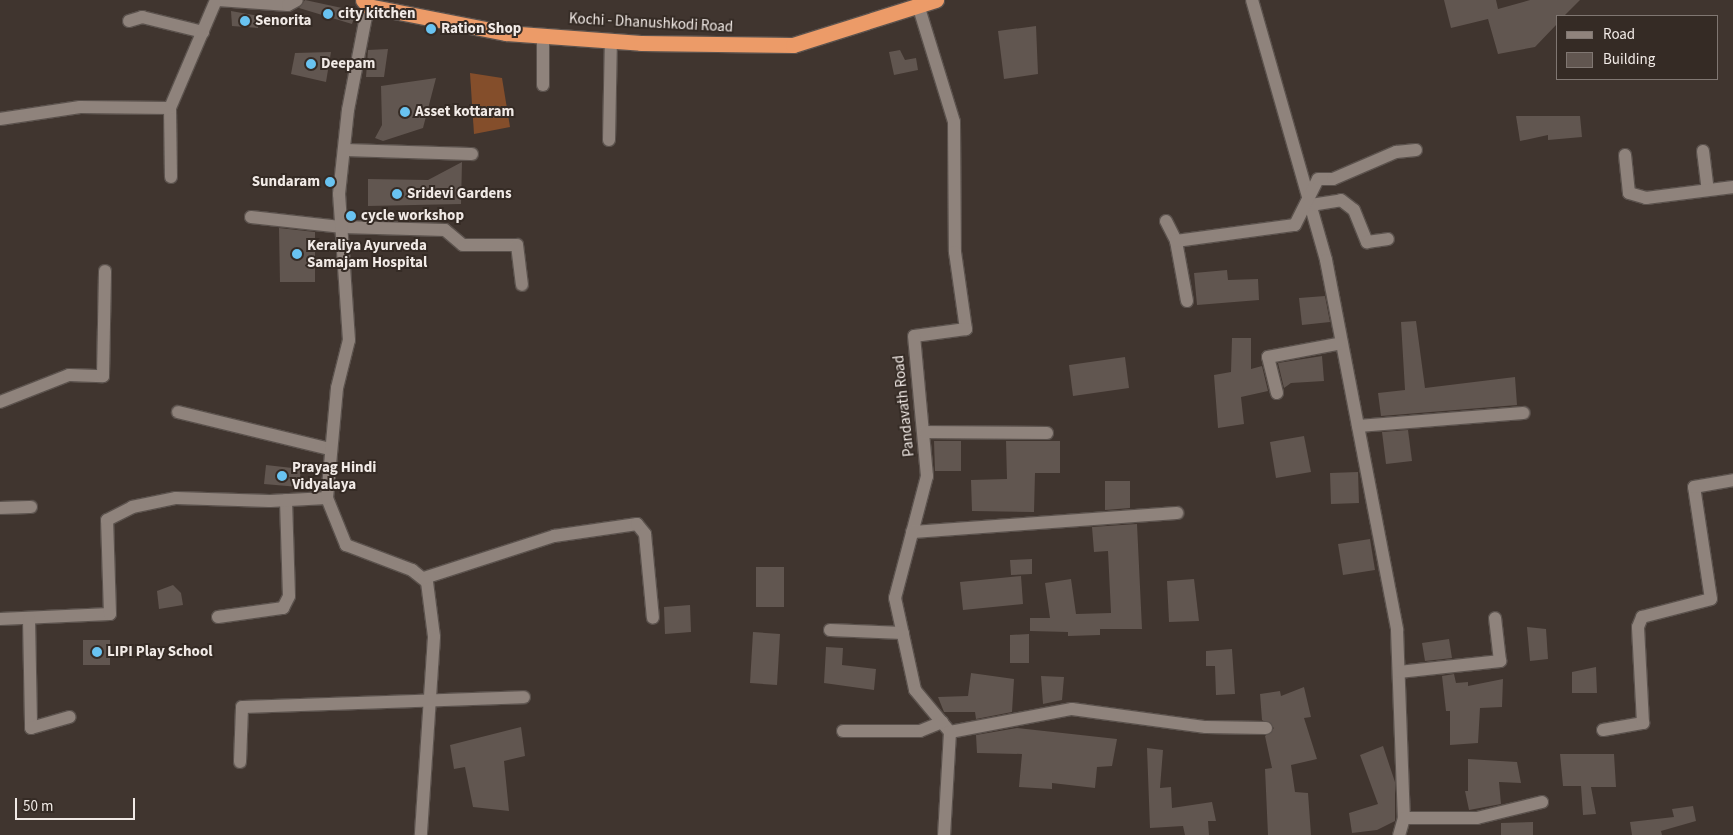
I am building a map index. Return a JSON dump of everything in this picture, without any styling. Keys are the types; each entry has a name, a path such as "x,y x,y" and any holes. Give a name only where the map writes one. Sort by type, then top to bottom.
{"highway":[{"name":"Kochi - Dhanushkodi Road","path":"365,3 506,34 611,40 793,44 919,8 936,0"}],"street":[{"path":"171,177 170,108 217,0 288,5 297,0"},
{"path":"1252,0 1310,201 1342,343 1397,630 1404,818 1399,835"},
{"path":"365,3 339,194 349,340 330,448 326,498 346,545 424,578 554,536 637,524 644,534 653,618"},
{"name":"Pandavath Road","path":"919,8 954,122 955,252 966,329 914,336 925,432 927,476 896,598 915,690 946,727"},
{"path":"129,21 142,16 203,32"},
{"path":"543,36 543,85"},
{"path":"609,140 611,40"},
{"path":"0,118 80,107 170,108"},
{"path":"344,150 472,154"},
{"path":"1176,241 1295,225 1310,201 1318,179 1333,179 1396,152 1416,150"},
{"path":"1703,151 1708,190"},
{"path":"1625,155 1629,193 1646,198 1733,187"},
{"path":"1310,201 1341,200 1354,210 1367,242 1388,239"},
{"path":"251,217 342,227 445,230 463,245 518,245 522,285"},
{"path":"1166,221 1176,241 1187,301"},
{"path":"0,402 69,375 103,376 105,271"},
{"path":"1277,393 1268,356 1342,343"},
{"path":"178,412 330,448"},
{"path":"1358,426 1523,413"},
{"path":"925,432 1047,433"},
{"path":"1603,730 1642,723 1638,627 1642,617 1711,599 1694,487 1733,480"},
{"path":"0,619 110,614 107,520 132,507 176,498 286,500 326,498"},
{"path":"218,618 283,608 289,596 286,500"},
{"path":"0,508 31,507"},
{"path":"912,532 1177,513"},
{"path":"421,835 428,703 434,637 424,578"},
{"path":"1399,672 1500,660 1495,618"},
{"path":"29,619 31,728 68,717"},
{"path":"830,630 903,633"},
{"path":"240,762 242,707 428,703 524,698"},
{"path":"843,732 920,731 1072,709 1206,727 1266,728"},
{"path":"944,835 946,727"},
{"path":"1404,818 1477,818 1542,802"}],"shaded area":[{"path":"470,73 502,78 510,127 474,134"}],"building":[{"name":"city kitchen","path":"305,0 356,11 352,24 299,8"},
{"path":"1444,0 1496,0 1498,9 1530,0 1580,0 1565,15 1556,15 1556,25 1535,47 1498,54 1488,19 1451,28"},
{"name":"Senorita","path":"231,11 259,16 258,28 232,26"},
{"path":"1036,26 1038,74 1004,79 998,31"},
{"path":"388,49 384,77 366,77 368,50"},
{"path":"900,50 905,60 916,58 918,70 894,75 889,52"},
{"name":"Deepam","path":"331,52 326,82 291,74 295,53"},
{"name":"Asset kottaram","path":"436,78 423,128 383,141 375,138 382,125 381,86"},
{"path":"1516,116 1580,116 1582,137 1548,140 1548,135 1520,141"},
{"path":"462,162 461,204 368,206 368,179 428,180"},
{"name":"Keraliya Ayurveda Samajam Hospital","path":"279,228 315,232 315,282 280,282"},
{"path":"1227,270 1228,280 1258,279 1259,300 1197,305 1194,273"},
{"path":"1325,296 1330,322 1302,325 1299,298"},
{"path":"1416,321 1425,388 1515,377 1517,405 1381,416 1378,393 1405,390 1401,322"},
{"path":"1232,338 1251,338 1251,369 1262,366 1268,391 1241,397 1244,424 1218,428 1214,375 1231,372"},
{"path":"1322,356 1324,381 1291,383 1284,388 1278,363"},
{"path":"1125,357 1129,388 1073,396 1069,365"},
{"path":"1408,430 1412,461 1386,464 1382,432"},
{"path":"1304,436 1311,472 1276,478 1270,442"},
{"path":"934,441 961,441 961,471 935,471"},
{"path":"1006,441 1060,441 1060,473 1035,473 1034,512 972,511 971,480 1007,479"},
{"name":"Prayag Hindi Vidyalaya","path":"266,465 301,469 299,487 264,484"},
{"path":"1358,472 1359,503 1331,504 1330,473"},
{"path":"1105,481 1130,481 1130,508 1105,510"},
{"path":"1137,524 1142,629 1100,629 1100,635 1068,636 1068,632 1030,631 1030,618 1050,618 1045,583 1071,579 1076,614 1111,613 1108,551 1094,552 1092,527"},
{"path":"1370,539 1375,570 1343,575 1338,544"},
{"path":"1032,559 1032,574 1011,575 1010,560"},
{"path":"756,567 784,567 784,607 756,607"},
{"path":"1021,576 1023,604 963,610 960,582"},
{"path":"1194,579 1199,621 1169,622 1167,581"},
{"path":"173,585 181,593 183,605 159,609 157,591"},
{"path":"690,605 691,632 665,634 664,607"},
{"path":"1527,627 1546,629 1548,659 1530,661"},
{"path":"753,632 780,634 777,685 750,683"},
{"path":"1029,634 1029,663 1010,663 1010,635"},
{"path":"1449,639 1452,658 1425,661 1422,643"},
{"name":"LIPI Play School","path":"83,640 110,640 110,665 83,665"},
{"path":"826,647 843,648 842,665 876,669 874,690 824,683"},
{"path":"1232,649 1235,694 1216,695 1215,666 1206,666 1206,651"},
{"path":"1596,667 1597,693 1572,693 1572,672"},
{"path":"971,673 1014,679 1012,712 976,719 975,712 944,712 938,697 968,696"},
{"path":"1454,674 1456,683 1468,682 1468,686 1503,679 1502,707 1480,708 1478,743 1450,745 1450,711 1446,711 1442,676"},
{"path":"1041,676 1064,677 1062,700 1043,704"},
{"path":"1304,687 1311,717 1304,718 1317,759 1291,765 1295,792 1308,793 1311,835 1268,835 1265,769 1272,768 1265,736 1274,728 1262,720 1260,694 1280,691 1281,696"},
{"path":"521,727 525,756 504,761 509,811 473,807 465,767 454,769 450,745"},
{"path":"1017,728 1117,739 1112,766 1097,767 1095,788 1052,783 1052,789 1019,787 1022,754 977,753 976,735"},
{"path":"1383,746 1395,782 1395,821 1377,830 1352,833 1349,813 1378,804 1360,755"},
{"path":"1147,748 1163,750 1160,788 1171,787 1172,808 1212,802 1216,821 1208,821 1209,835 1185,835 1183,826 1150,828"},
{"path":"1560,754 1614,754 1616,787 1591,787 1596,814 1583,815 1581,786 1563,786"},
{"path":"1468,759 1517,762 1521,783 1499,782 1501,804 1469,810 1465,791 1468,791"},
{"path":"1693,806 1696,821 1661,831 1662,835 1632,835 1630,822 1674,817 1672,809"},
{"path":"1533,822 1533,835 1501,835 1501,823"}],"place":[{"name":"city kitchen","path":"328,14"},
{"name":"Senorita","path":"245,21"},
{"name":"Ration Shop","path":"431,29"},
{"name":"Deepam","path":"311,64"},
{"name":"Asset kottaram","path":"405,112"},
{"name":"Sundaram","path":"330,182"},
{"name":"Sridevi Gardens","path":"397,194"},
{"name":"cycle workshop","path":"351,216"},
{"name":"Keraliya Ayurveda Samajam Hospital","path":"297,254"},
{"name":"Prayag Hindi Vidyalaya","path":"282,476"},
{"name":"LIPI Play School","path":"97,652"}]}
